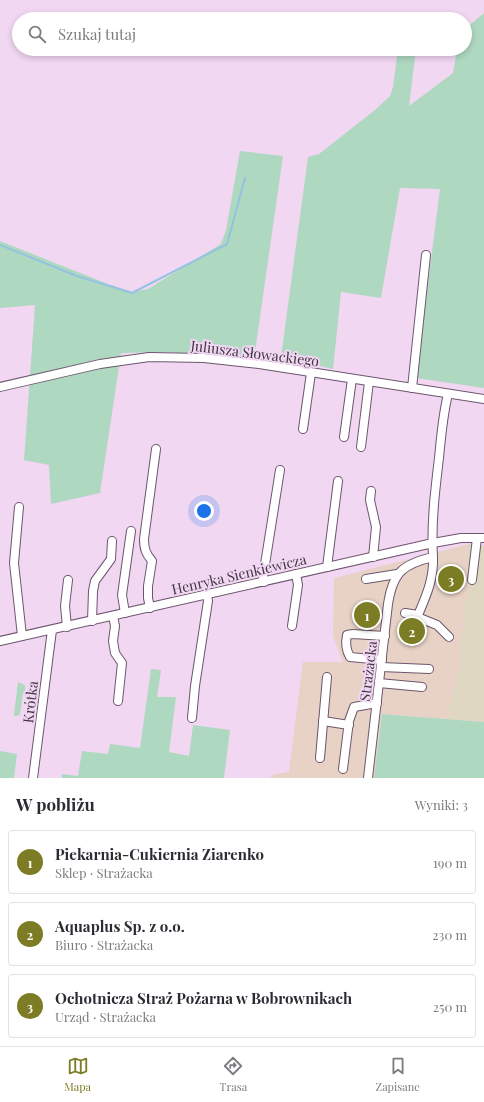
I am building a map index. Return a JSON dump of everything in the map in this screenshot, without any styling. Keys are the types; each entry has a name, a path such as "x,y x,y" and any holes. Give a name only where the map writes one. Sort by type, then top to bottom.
{"street":[{"path":"412,388 426,255"},
{"name":"Juliusza Słowackiego","path":"0,387 100,364 149,357 204,358 259,364 484,399"},
{"path":"303,429 310,373"},
{"path":"344,437 352,379"},
{"path":"361,447 369,382"},
{"path":"417,618 431,582 433,567 432,531 436,482 443,421 448,394"},
{"path":"150,608 148,598 148,581 152,561 147,556 144,548 144,539 156,449"},
{"path":"264,582 262,577 280,470"},
{"path":"327,567 338,480"},
{"path":"371,491 370,500 376,527 373,556"},
{"path":"19,507 14,563 22,636"},
{"path":"125,613 122,595 130,531"},
{"name":"Henryka Sienkiewicza","path":"0,641 432,543 461,538 480,538"},
{"path":"472,580 480,538"},
{"path":"92,621 93,591 95,581 111,559 112,541"},
{"path":"366,579 397,574 411,563 433,557"},
{"path":"292,626 298,586 296,574"},
{"name":"Strażacka","path":"368,778 389,594 397,574"},
{"path":"67,627 65,606 68,580"},
{"path":"192,718 195,686 208,602 207,595"},
{"path":"405,613 437,625 449,637"},
{"path":"113,616 115,626 113,642 115,653 122,663 118,701"},
{"name":"Krótka","path":"33,778 52,630"},
{"path":"385,636 348,635 346,650 350,657 381,664 428,669"},
{"path":"320,758 327,677"},
{"path":"379,683 422,687"},
{"path":"343,769 348,725 354,707 377,703"},
{"path":"323,721 348,725"}],"shaded area":[{"path":"469,544 468,582 458,672 447,719 382,714 374,778 271,778 271,775 289,772 303,662 343,662 333,636 334,578"},
{"path":"469,544 484,546 484,722 447,719 458,672 468,582"}],"green space":[{"path":"484,13 484,388 416,378 440,189 400,188 381,298 341,292 333,369 281,357 308,157 319,154 375,110 390,96 393,87 397,56 415,56 409,106 453,73 456,56 472,56 472,23"},
{"path":"240,151 283,156 254,359 166,352 121,353 100,493 51,504 49,465 24,460 35,305 0,308 0,241 132,292 148,289 221,244 226,230"},
{"path":"151,669 161,670 157,697 176,697 169,752 189,756 193,725 230,730 224,778 62,778 62,774 78,776 82,751 108,754 110,744 140,748"},
{"path":"18,682 25,685 25,693 23,693 20,714 14,716 14,714"},
{"path":"382,714 484,722 484,778 374,778"},
{"path":"0,751 17,754 14,778 0,778"}],"waterway":[{"path":"0,245 77,276 132,293 227,244 245,178"}],"place":[{"name":"Ochotnicza Straż Pożarna w Bobrownikach","path":"451,579"},
{"name":"Piekarnia-Cukiernia Ziarenko","path":"367,615"},
{"name":"Aquaplus Sp. z o.o.","path":"412,631"}]}
